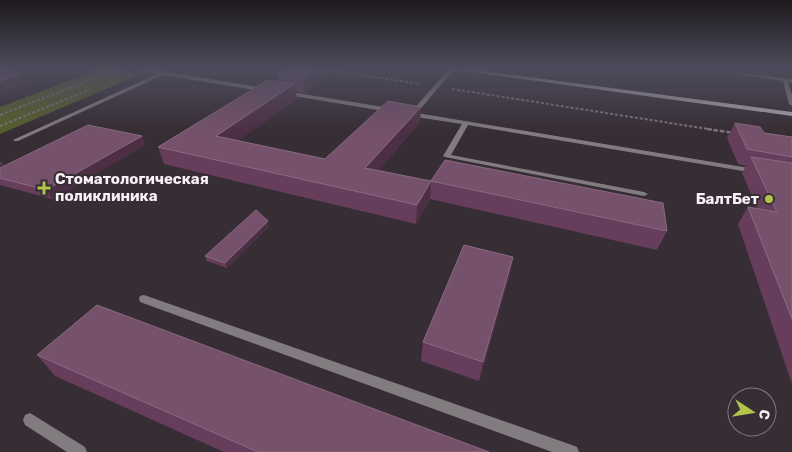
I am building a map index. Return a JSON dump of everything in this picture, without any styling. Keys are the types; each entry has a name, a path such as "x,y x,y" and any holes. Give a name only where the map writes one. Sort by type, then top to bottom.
{"main road":[{"path":"602,89 792,114"}],"lane":[{"path":"16,140 128,89"},
{"path":"261,89 394,111"},
{"path":"414,114 435,89"},
{"path":"790,89 792,104"},
{"path":"404,113 763,172"},
{"path":"466,123 446,156 644,194"},
{"path":"144,299 572,452"},
{"path":"30,420 80,452"}],"path":[{"path":"0,115 67,89"},
{"path":"0,126 89,89"},
{"path":"451,89 743,134"}],"green space":[{"path":"47,89 106,89 0,134 0,107"}],"building":[{"path":"253,89 286,89 216,136 325,159 388,101 421,107 365,168 431,181 417,205 158,147"},
{"path":"735,123 760,127 764,133 792,137 792,157 747,149"},
{"path":"88,125 142,136 46,190 0,178 0,168"},
{"path":"751,157 792,163 792,319 748,207 777,212"},
{"path":"445,160 663,203 667,231 431,181"},
{"path":"256,210 268,221 225,263 205,256"},
{"path":"464,245 513,257 483,362 423,342"},
{"path":"97,305 489,452 258,452 37,355"}],"place":[{"name":"Cтоматологическая поликлиника","path":"44,188"},
{"name":"БалтБет","path":"769,199"}]}
